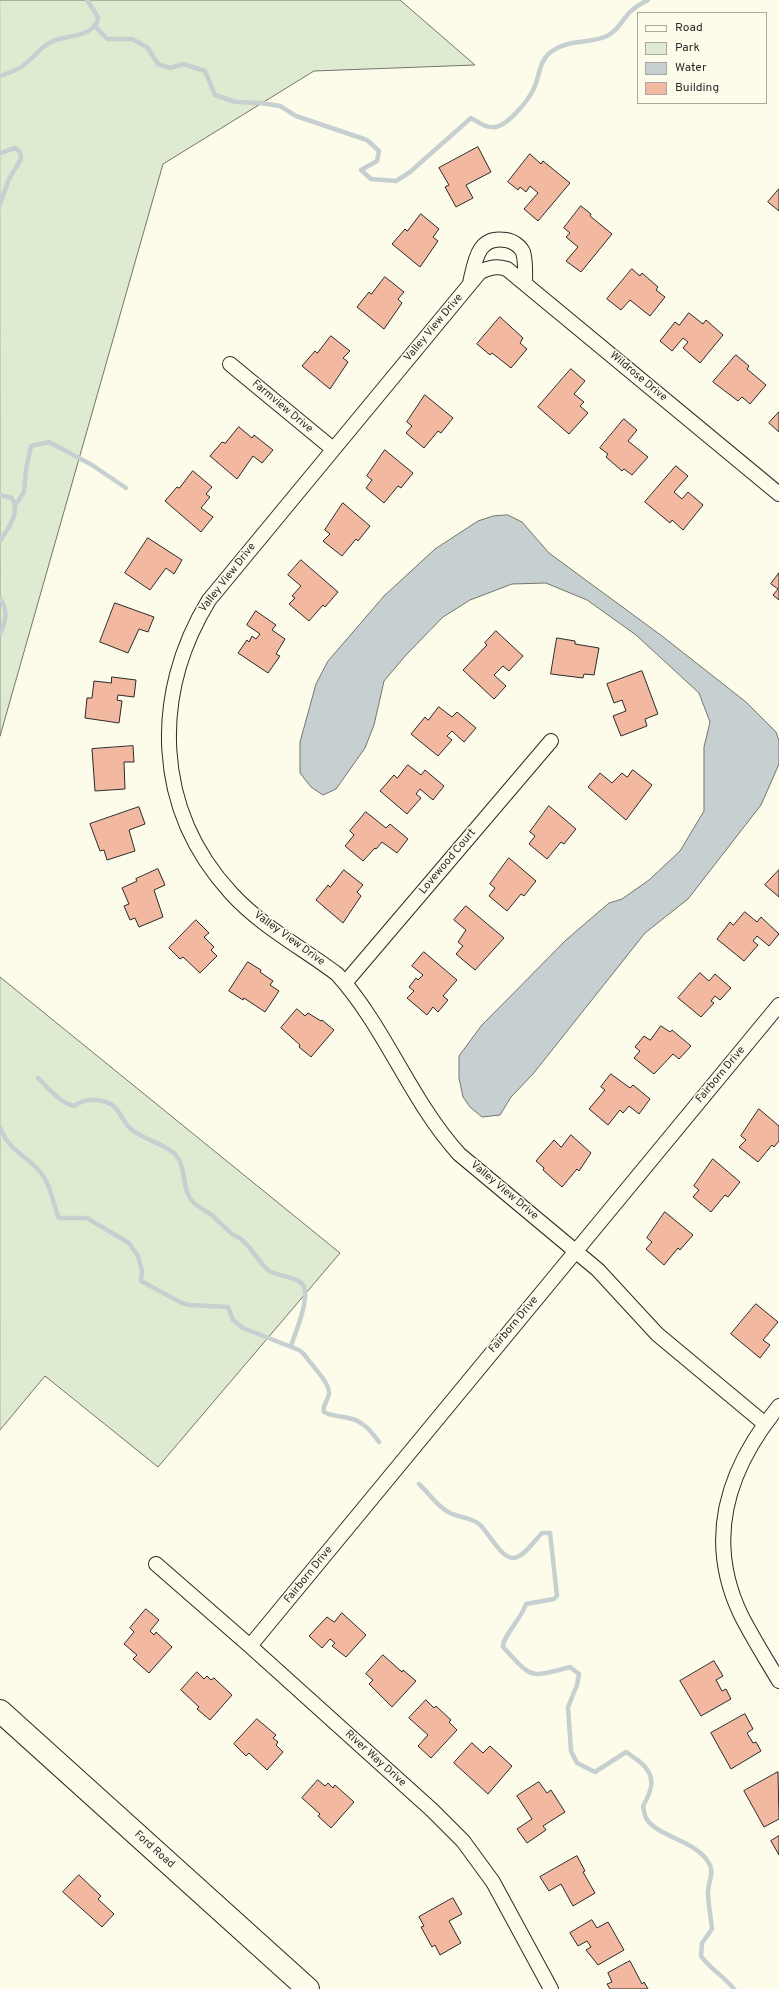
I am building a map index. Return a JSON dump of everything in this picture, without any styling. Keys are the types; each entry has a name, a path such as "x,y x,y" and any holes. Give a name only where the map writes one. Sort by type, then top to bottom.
{"main road":[{"name":"Ford Road","path":"0,1711 308,1989"}],"street":[{"path":"469,286 477,254 483,245 499,238 510,240 518,245 523,253 526,284"},
{"name":"Wildrose Drive","path":"493,267 507,269 526,284 779,494"},
{"name":"Valley View Drive","path":"493,267 480,272 221,584 198,617 184,647 175,677 169,709 168,739 176,792 188,828 214,873 231,893 254,915 337,974 345,983 367,1012 427,1113 446,1139 472,1165 576,1250 598,1270 657,1334 765,1424"},
{"name":"Farmview Drive","path":"230,364 333,449"},
{"name":"Lovewood Court","path":"345,983 551,742"},
{"name":"Fairborn Drive","path":"250,1646 779,1005"},
{"path":"779,1406 748,1448 737,1469 728,1498 724,1537 727,1572 741,1614 779,1681"},
{"name":"River Way Drive","path":"156,1564 250,1646 432,1810 463,1841 493,1882 551,1989"}],"green space":[{"path":"0,0 400,0 475,65 314,71 163,164 0,736"},
{"path":"0,977 340,1253 158,1467 45,1376 0,1430"}],"water":[{"path":"508,515 522,522 549,553 662,636 746,702 776,732 779,741 779,764 761,805 688,899 645,933 533,1074 511,1097 500,1115 482,1117 470,1107 463,1097 459,1078 459,1056 481,1026 566,940 609,903 622,899 649,880 680,851 704,811 704,747 710,722 699,693 636,635 587,600 546,583 512,584 470,600 443,617 406,655 384,681 374,725 365,748 336,789 323,795 311,787 300,773 300,742 316,684 328,661 384,596 435,549 478,521 493,516"}],"building":[{"path":"478,147 491,172 466,185 473,198 456,207 445,187 449,185 439,168"},
{"path":"530,154 541,164 543,161 570,183 538,221 524,209 538,193 530,186 526,192 520,187 518,190 508,182"},
{"path":"779,189 779,211 768,202"},
{"path":"581,206 591,214 590,216 612,234 581,272 566,261 578,247 566,237 570,233 564,228"},
{"path":"421,214 439,229 433,237 438,241 420,267 392,244 405,229 407,231"},
{"path":"632,269 640,276 642,273 658,287 656,290 665,297 650,316 630,300 621,310 607,299"},
{"path":"385,277 404,292 398,299 402,303 384,329 357,307 369,292 371,294"},
{"path":"689,313 703,324 706,320 723,335 700,363 683,348 688,342 683,338 672,351 660,341 675,322 679,325"},
{"path":"500,317 523,338 520,343 527,349 511,368 492,353 490,355 477,344"},
{"path":"331,336 350,351 343,358 348,362 330,389 302,366 315,351 317,353"},
{"path":"736,355 749,366 747,369 766,385 750,404 742,397 738,401 713,382"},
{"path":"571,369 585,381 574,394 584,402 580,406 588,413 569,434 538,407"},
{"path":"425,395 453,418 441,433 438,431 424,448 406,433 412,426 407,422"},
{"path":"779,412 779,432 769,423"},
{"path":"624,419 637,430 628,441 648,457 632,475 624,469 622,471 606,457 608,454 600,448"},
{"path":"239,427 252,438 254,435 273,450 262,463 253,456 237,479 210,456 222,442 225,443"},
{"path":"385,450 413,473 401,488 398,486 384,503 366,488 372,480 367,476"},
{"path":"676,466 688,476 674,492 682,499 688,492 703,505 683,530 672,520 670,523 645,502"},
{"path":"193,471 212,487 206,494 210,497 201,508 213,517 201,532 165,501 177,487 179,488"},
{"path":"343,503 370,526 358,541 356,539 342,556 323,541 330,534 325,530"},
{"path":"148,538 182,560 174,574 166,568 150,590 125,573"},
{"path":"301,560 338,592 325,607 323,605 309,621 289,604 295,598 292,596 301,586 288,575"},
{"path":"779,573 779,600 773,595 778,589 771,584"},
{"path":"115,603 154,617 148,632 139,629 128,653 100,642"},
{"path":"256,611 276,625 272,630 285,639 276,654 280,656 268,673 238,653 247,640 249,642 252,636 256,639 260,634 247,625"},
{"path":"496,631 523,656 509,671 503,666 494,675 506,686 494,699 463,670 487,645 485,643"},
{"path":"557,638 575,641 575,644 599,648 594,675 584,674 583,678 551,674"},
{"path":"642,671 658,714 645,719 647,726 621,736 613,716 626,711 622,700 614,703 607,684"},
{"path":"112,677 136,680 134,697 118,695 117,700 122,701 119,723 85,718 87,698 92,698 94,681 111,683"},
{"path":"439,707 452,717 457,712 476,728 464,742 452,731 447,736 452,740 438,756 411,734 425,717 428,720"},
{"path":"133,746 134,762 124,762 125,789 95,791 92,749"},
{"path":"408,765 421,775 425,770 444,786 433,800 420,789 416,794 421,798 407,814 380,791 394,775 397,778"},
{"path":"633,770 652,785 626,820 588,787 600,773 612,783 622,773 627,777"},
{"path":"549,806 576,829 564,844 561,842 547,859 529,844 535,836 530,832"},
{"path":"139,807 145,824 129,830 135,851 107,860 104,850 100,851 90,824"},
{"path":"366,812 386,828 390,824 408,839 397,853 382,842 363,861 345,846 354,835 350,831"},
{"path":"509,858 536,881 524,896 521,894 507,911 489,896 495,888 490,884"},
{"path":"158,869 165,885 154,890 163,917 139,927 135,918 130,920 124,906 129,904 122,888 137,881 136,879"},
{"path":"344,870 363,885 357,892 361,896 343,923 316,900 328,885 330,887"},
{"path":"779,870 779,897 765,885"},
{"path":"466,906 504,938 475,970 456,954 463,946 458,942 466,930 454,920"},
{"path":"745,912 757,922 761,917 779,934 769,946 757,936 753,941 758,945 744,961 717,939 730,922 733,925"},
{"path":"196,920 209,933 204,937 214,947 211,950 217,956 200,973 183,957 180,959 169,948"},
{"path":"424,952 457,980 443,996 448,1000 438,1012 433,1007 427,1015 407,998 414,991 409,987 416,978 418,980 423,975 412,966"},
{"path":"248,962 261,970 260,972 273,981 270,985 279,991 265,1012 244,998 243,1000 229,991"},
{"path":"700,973 709,981 715,974 731,988 720,1000 715,996 711,1001 714,1003 701,1017 678,998"},
{"path":"297,1009 305,1016 308,1013 321,1021 322,1020 334,1030 311,1057 281,1028"},
{"path":"661,1026 670,1032 672,1030 691,1046 679,1059 673,1054 654,1074 634,1058 640,1051 635,1047 644,1036 650,1040"},
{"path":"611,1074 630,1088 633,1085 650,1099 639,1114 629,1106 623,1113 620,1110 608,1125 589,1109 605,1090 601,1087"},
{"path":"759,1109 779,1126 779,1141 774,1147 772,1145 758,1162 739,1147 746,1140 741,1136"},
{"path":"571,1135 591,1153 579,1171 577,1169 562,1187 543,1170 544,1168 536,1161 554,1140 561,1147"},
{"path":"713,1159 740,1182 728,1197 725,1195 711,1212 693,1197 699,1190 694,1186"},
{"path":"665,1212 693,1235 680,1250 678,1248 664,1265 646,1249 652,1242 647,1238"},
{"path":"756,1304 778,1322 763,1340 770,1345 760,1358 731,1334"},
{"path":"146,1609 159,1620 150,1631 154,1635 156,1632 172,1647 149,1673 133,1659 137,1655 124,1644 134,1632 130,1628"},
{"path":"342,1613 366,1635 346,1657 332,1646 335,1643 330,1639 322,1648 309,1636 327,1617 334,1622"},
{"path":"383,1655 402,1672 403,1670 416,1681 392,1707 369,1684 373,1680 366,1674"},
{"path":"714,1661 723,1676 716,1680 722,1691 726,1689 731,1699 701,1716 680,1681"},
{"path":"197,1672 204,1679 207,1676 211,1680 214,1678 232,1695 210,1720 197,1709 199,1707 181,1690"},
{"path":"426,1700 434,1708 436,1706 451,1720 449,1722 457,1730 431,1758 418,1746 428,1735 409,1718"},
{"path":"745,1714 753,1729 747,1733 753,1743 756,1742 761,1751 731,1769 711,1733"},
{"path":"257,1719 276,1735 273,1738 278,1742 276,1745 283,1752 267,1770 249,1753 246,1756 234,1744"},
{"path":"472,1743 483,1753 490,1746 512,1766 488,1794 454,1763"},
{"path":"778,1772 779,1819 764,1827 744,1791"},
{"path":"318,1780 325,1786 328,1783 333,1788 335,1785 354,1802 331,1828 318,1816 320,1814 302,1798"},
{"path":"539,1782 547,1793 551,1790 565,1812 543,1826 546,1830 527,1843 517,1829 532,1819 517,1796"},
{"path":"779,1836 779,1855 771,1841"},
{"path":"577,1856 585,1871 583,1872 595,1893 573,1906 561,1884 549,1891 540,1877"},
{"path":"79,1875 101,1896 98,1899 114,1914 102,1927 63,1892"},
{"path":"453,1898 462,1914 449,1921 461,1943 440,1955 435,1945 432,1947 421,1927 424,1926 419,1917"},
{"path":"592,1920 597,1928 608,1922 624,1950 598,1965 586,1950 591,1947 587,1941 578,1946 570,1933"},
{"path":"630,1961 642,1984 644,1982 648,1989 610,1989 607,1984 612,1982 608,1973"}],"waterway":[{"path":"0,76 23,66 51,42 79,35 92,29 96,24 98,17 87,0"},
{"path":"94,25 107,39 132,39 147,47 158,64 170,68 183,64 205,71 215,95 236,102 261,103 280,106 296,116 367,140 379,151 377,161 361,170 371,179 396,181 410,172 471,118 489,127 496,127 507,121 518,111 531,93 536,83 542,63 552,51 565,45 594,40 611,34 632,10 648,0"},
{"path":"0,153 15,148 20,152 21,159 9,179 0,204"},
{"path":"16,504 24,492 26,469 31,446 49,442 92,465 126,488"},
{"path":"0,495 12,498 15,509 10,526 0,541"},
{"path":"0,599 3,603 5,612 5,621 0,634"},
{"path":"38,1078 54,1095 64,1102 74,1106 85,1101 93,1100 106,1102 115,1107 128,1127 137,1134 170,1150 175,1154 181,1163 187,1192 194,1203 212,1215 232,1234 240,1238 268,1270 276,1274 292,1278 303,1285 305,1291 304,1306 291,1346"},
{"path":"0,1127 4,1136 14,1149 32,1163 44,1177 49,1187 59,1218 87,1218 129,1243 138,1256 142,1271 141,1281 182,1303 189,1305 228,1307 233,1320 243,1328 299,1350 304,1354 326,1384 329,1394 324,1412 358,1421 369,1430 379,1442"},
{"path":"419,1484 437,1504 445,1510 479,1524 500,1550 509,1557 514,1558 522,1555 542,1533 550,1533 557,1596 554,1599 526,1604 521,1615 506,1638 503,1647 520,1665 532,1673 546,1673 570,1667 579,1674 577,1685 568,1707 571,1751 577,1763 595,1772 626,1752 639,1761 649,1772 652,1782 651,1788 643,1806 646,1818 659,1830 697,1850 710,1865 711,1875 708,1888 708,1897 712,1929 702,1943 701,1956 734,1989"}]}
